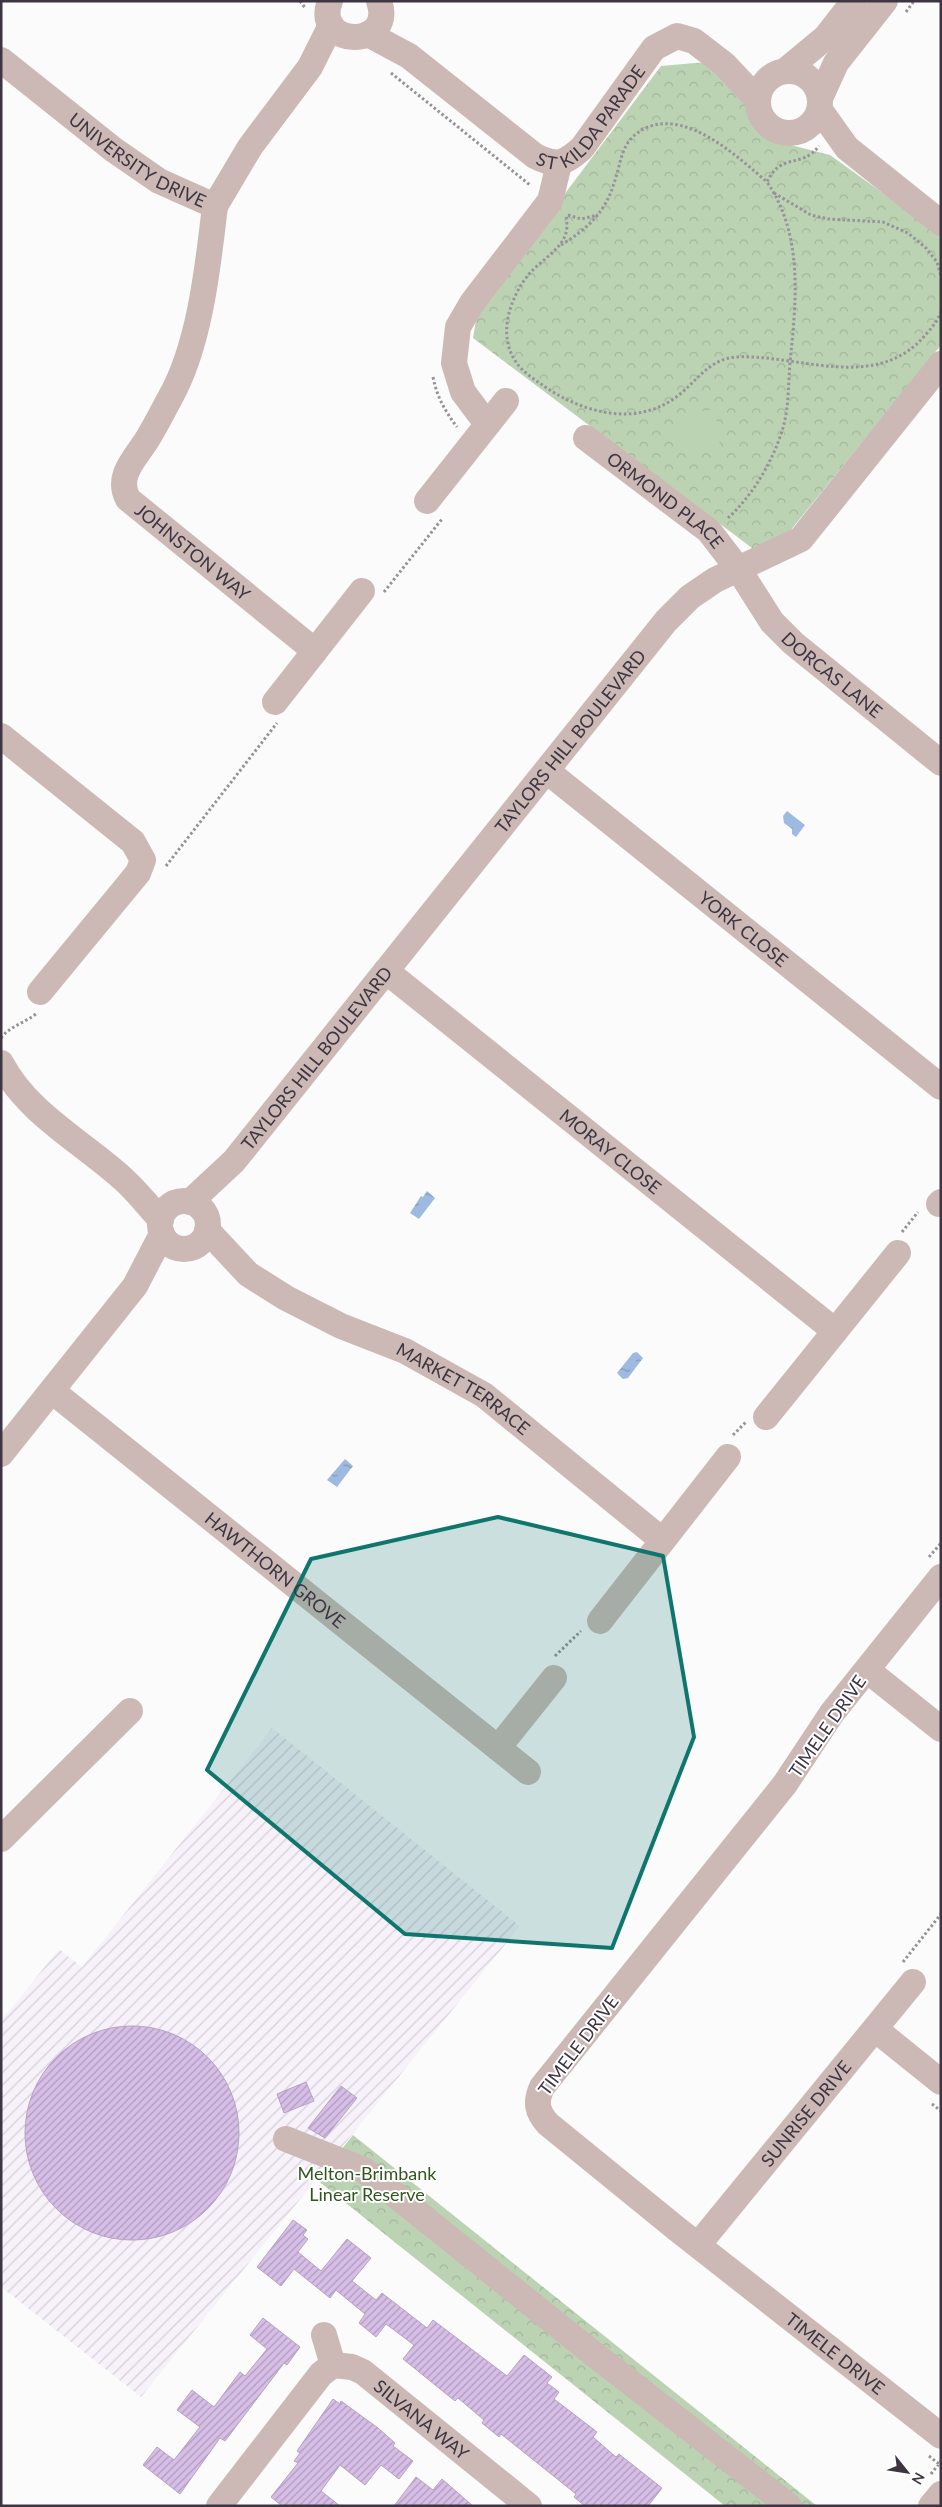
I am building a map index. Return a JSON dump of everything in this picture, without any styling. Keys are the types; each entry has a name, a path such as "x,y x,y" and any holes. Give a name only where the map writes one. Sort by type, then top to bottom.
{"street":[{"path":"823,140 770,128 759,110 760,90 826,37 854,1"},
{"path":"885,1 836,62 809,127 823,140 941,223"},
{"name":"ST KILDA PARADE","path":"344,15 409,56 535,156 546,162 559,164 582,148 654,48 677,36 694,40 724,64 758,100"},
{"name":"UNIVERSITY DRIVE","path":"1,60 114,150 151,176 215,206 250,148 310,67 344,15"},
{"name":"ST KILDA PARADE","path":"724,64 779,73 804,74 812,80 820,103"},
{"path":"820,103 823,140"},
{"path":"487,424 463,392 454,363 458,327 472,303 550,201 559,164"},
{"name":"JOHNSTON WAY","path":"215,206 206,284 181,378 147,440 132,459 124,476 124,491 128,499 315,651"},
{"name":"TAYLORS HILL BOULEVARD","path":"1,1454 386,970 672,615 690,597 716,580 801,539 941,364"},
{"path":"427,501 506,401"},
{"name":"ORMOND PLACE","path":"586,438 711,533 740,570"},
{"name":"DORCAS LANE","path":"740,570 772,622 793,643 941,764"},
{"path":"275,702 362,591"},
{"path":"1,736 133,842 143,860 138,873 40,992"},
{"name":"YORK CLOSE","path":"547,771 941,1087"},
{"name":"MORAY CLOSE","path":"386,970 836,1331"},
{"path":"1,1063 8,1076 28,1101"},
{"path":"1,1087 28,1101"},
{"name":"MARKET TERRACE","path":"28,1101 123,1179 244,1270 286,1298 341,1326 405,1351 484,1395 662,1540"},
{"path":"766,1417 898,1253"},
{"name":"HAWTHORN GROVE","path":"52,1391 528,1772"},
{"path":"600,1621 728,1457"},
{"name":"TIMELE DRIVE","path":"936,2445 698,2246 548,2124 537,2108 537,2097 542,2087 785,1784 832,1712 941,1577"},
{"path":"498,1748 551,1670"},
{"path":"866,1670 941,1729"},
{"path":"1,1839 130,1710"},
{"name":"SUNRISE DRIVE","path":"698,2246 913,1982"},
{"path":"875,2029 941,2082"},
{"path":"286,2139 364,2170 594,2355 789,2506"},
{"path":"219,2506 304,2396 322,2374 333,2365 324,2335"},
{"name":"SILVANA WAY","path":"333,2365 352,2367 363,2372 529,2506"},
{"path":"931,2506 941,2494"}],"path":[{"path":"300,1 344,15"},
{"path":"385,69 550,201"},
{"path":"554,249 577,236 598,215 608,200 620,158 628,142 639,131 658,123 676,125 713,140 740,159 766,182 774,193 786,217 792,242 796,302 787,406 783,430 775,451 749,494 711,533"},
{"path":"766,182 775,169 793,160 808,158 823,140"},
{"path":"774,193 810,215 828,220 883,222 908,233 926,248 937,262 941,276"},
{"path":"598,215 581,219 565,214 566,234 561,243 528,276 516,294 508,315 506,333 515,362 527,374 551,392 574,403 602,412 624,415 644,412 673,400 696,377 724,359 737,357 791,360 837,367 863,367 884,363 911,349 939,319 941,312"},
{"path":"551,1670 593,1616 600,1621"}],"highlighted area":[{"path":"498,1517 663,1556 694,1737 612,1948 405,1934 207,1770 311,1559"}],"shaded area":[{"path":"272,1728 520,1926 141,2397 1,2287 1,2021 59,1949 82,1967"}],"green space":[{"path":"707,62 738,88 756,128 775,141 830,155 941,235 941,345 790,531 756,551 473,338 478,309 661,66"},
{"path":"715,409 720,446 677,452 672,415"},
{"name":"Melton-Brimbank Linear Reserve","path":"353,2135 817,2506 725,2506 317,2180"}],"water":[{"path":"787,811 805,825 796,837 792,834 792,829 784,823 783,816"},
{"path":"427,1191 435,1198 419,1219 410,1213 421,1196 423,1197"},
{"path":"637,1352 643,1358 628,1378 623,1379 617,1373 633,1353"},
{"path":"345,1459 353,1466 337,1487 327,1480"}],"building":[{"path":"132,2026 153,2028 173,2034 191,2044 208,2057 221,2074 231,2092 237,2112 239,2133 237,2154 231,2174 221,2192 208,2209 191,2222 173,2232 153,2238 132,2240 111,2238 91,2232 73,2222 56,2209 43,2192 33,2174 27,2154 25,2133 27,2112 33,2092 43,2074 56,2057 73,2044 91,2034 111,2028"},
{"path":"306,2082 314,2101 284,2113 277,2094"},
{"path":"341,2086 357,2098 325,2138 308,2128"},
{"path":"293,2220 307,2230 303,2235 308,2239 298,2252 321,2271 347,2239 371,2258 352,2281 376,2300 382,2293 427,2328 433,2320 507,2376 524,2355 552,2377 547,2383 559,2392 554,2399 597,2432 593,2437 616,2457 619,2454 662,2488 648,2506 585,2506 574,2497 576,2494 501,2434 499,2437 482,2423 484,2420 458,2398 455,2401 403,2359 414,2345 386,2324 376,2337 359,2323 365,2314 336,2290 330,2298 294,2269 281,2286 257,2267"},
{"path":"263,2318 300,2347 287,2365 284,2363 225,2441 220,2438 180,2494 143,2465 157,2447 174,2460 200,2427 177,2410 192,2390 214,2407 240,2372 245,2376 267,2349 250,2335"},
{"path":"333,2399 340,2404 341,2401 378,2428 395,2443 393,2446 413,2461 399,2479 381,2465 365,2485 340,2465 321,2491 340,2506 282,2506 271,2497 298,2463 294,2461 300,2453 297,2451"},
{"path":"416,2477 433,2490 442,2479 473,2506 394,2506"}]}
